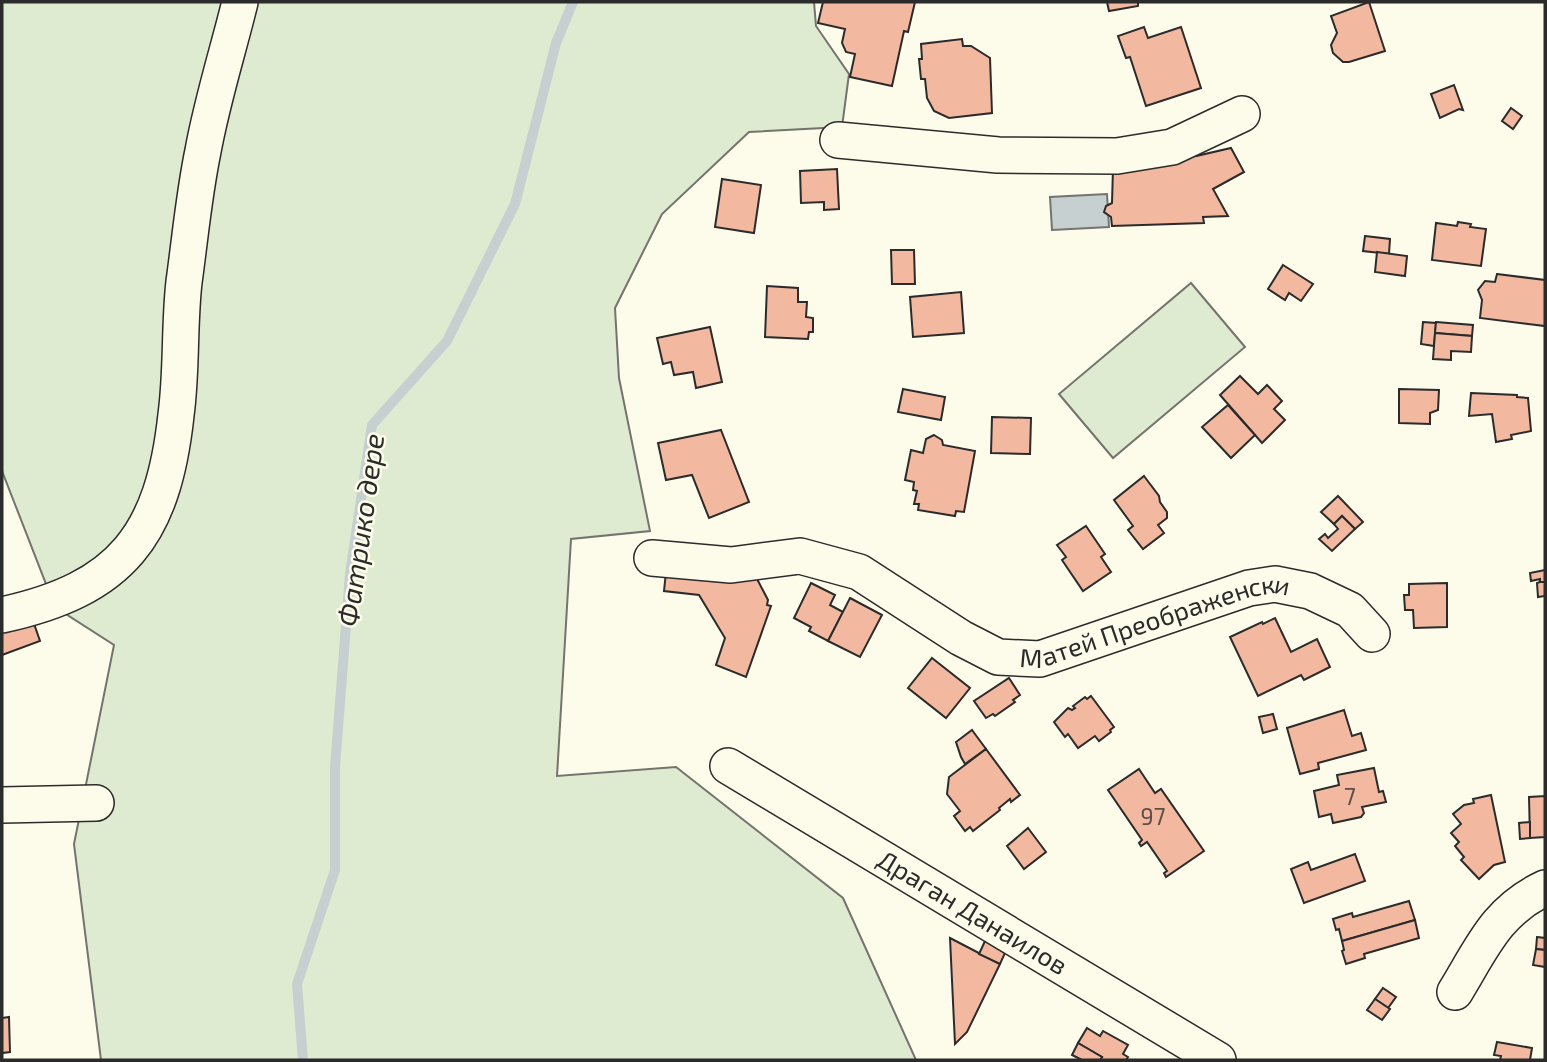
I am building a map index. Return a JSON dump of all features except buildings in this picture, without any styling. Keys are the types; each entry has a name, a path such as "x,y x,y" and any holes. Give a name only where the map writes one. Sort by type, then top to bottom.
{"street":[{"path":"6,615 53,601 92,582 123,560 147,526 167,477 177,414 184,286 203,151 240,2"},
{"path":"838,140 998,155 1117,156 1172,147 1242,114"},
{"name":"Матей Преображенски","path":"652,558 732,565 800,556 859,572 961,638 998,657 1040,659 1249,589 1275,584 1310,591 1350,610 1372,635"},
{"name":"Драган Данаилов","path":"728,766 1218,1060"},
{"path":"2,805 96,803"},
{"path":"1455,992 1496,925 1522,899 1545,888"}],"green space":[{"path":"2,2 814,2 816,26 849,74 842,127 749,132 662,214 615,308 619,378 650,531 571,539 557,776 676,767 843,898 916,1060 101,1060 74,844 114,645 55,607 2,471"},
{"path":"1191,283 1245,347 1113,458 1059,394"}],"shaded area":[{"path":"1107,194 1109,227 1052,230 1050,197"}],"waterway":[{"name":"Фатрико дере","path":"303,1060 297,984 335,870 335,767 350,574 372,425 447,341 515,204 556,43 573,2"}]}
